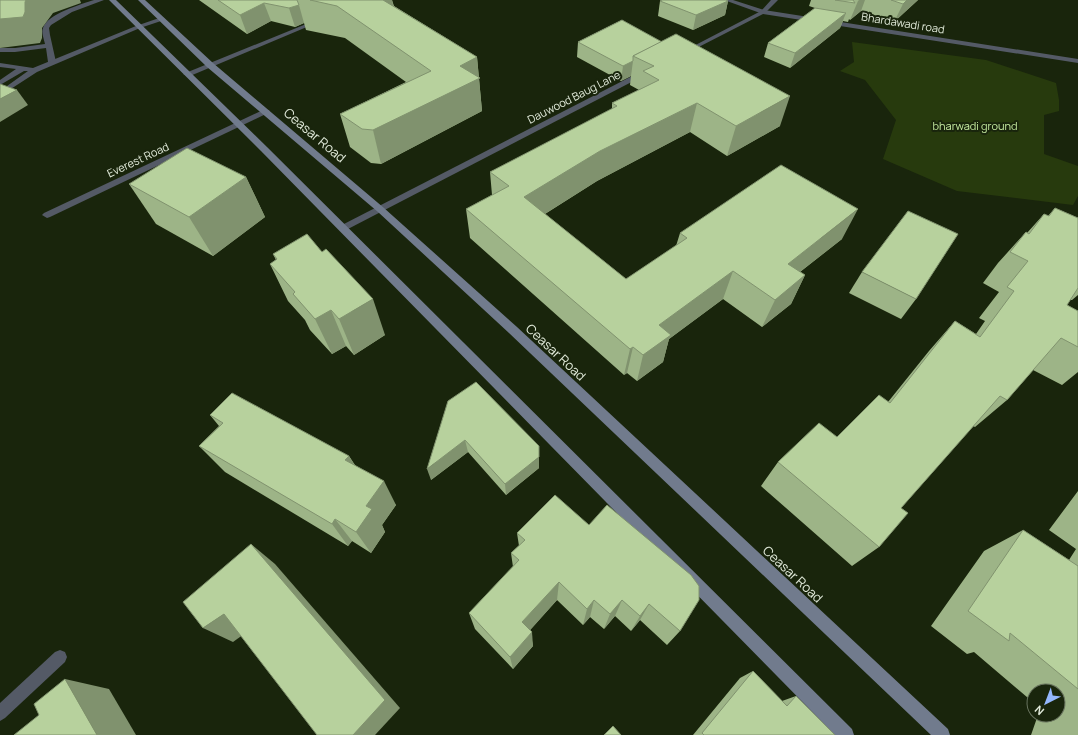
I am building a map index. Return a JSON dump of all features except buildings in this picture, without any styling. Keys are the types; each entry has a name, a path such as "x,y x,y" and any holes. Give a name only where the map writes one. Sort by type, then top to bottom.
{"main road":[{"path":"112,0 343,228 846,735"},
{"name":"Ceasar Road","path":"142,0 210,65 381,210 519,335 942,735"}],"street":[{"path":"52,62 46,30 49,24 68,12 101,0"},
{"name":"Bhardawadi road","path":"727,0 763,12 1078,62"},
{"path":"678,56 763,12 775,0"},
{"path":"187,74 327,17"},
{"path":"0,94 34,70 138,27 162,19"},
{"path":"0,50 15,50 49,45"},
{"path":"0,65 34,70"},
{"path":"2,80 23,68"},
{"name":"Dauwood Baug Lane","path":"343,228 381,210 650,70"},
{"name":"Everest Road","path":"47,214 266,112"},
{"path":"0,713 60,657"}],"green space":[{"name":"bharwadi ground","path":"852,42 986,60 1056,83 1059,111 1044,115 1044,154 1078,166 1078,196 1073,205 957,191 883,159 896,120 865,80 840,71 854,62"}]}
